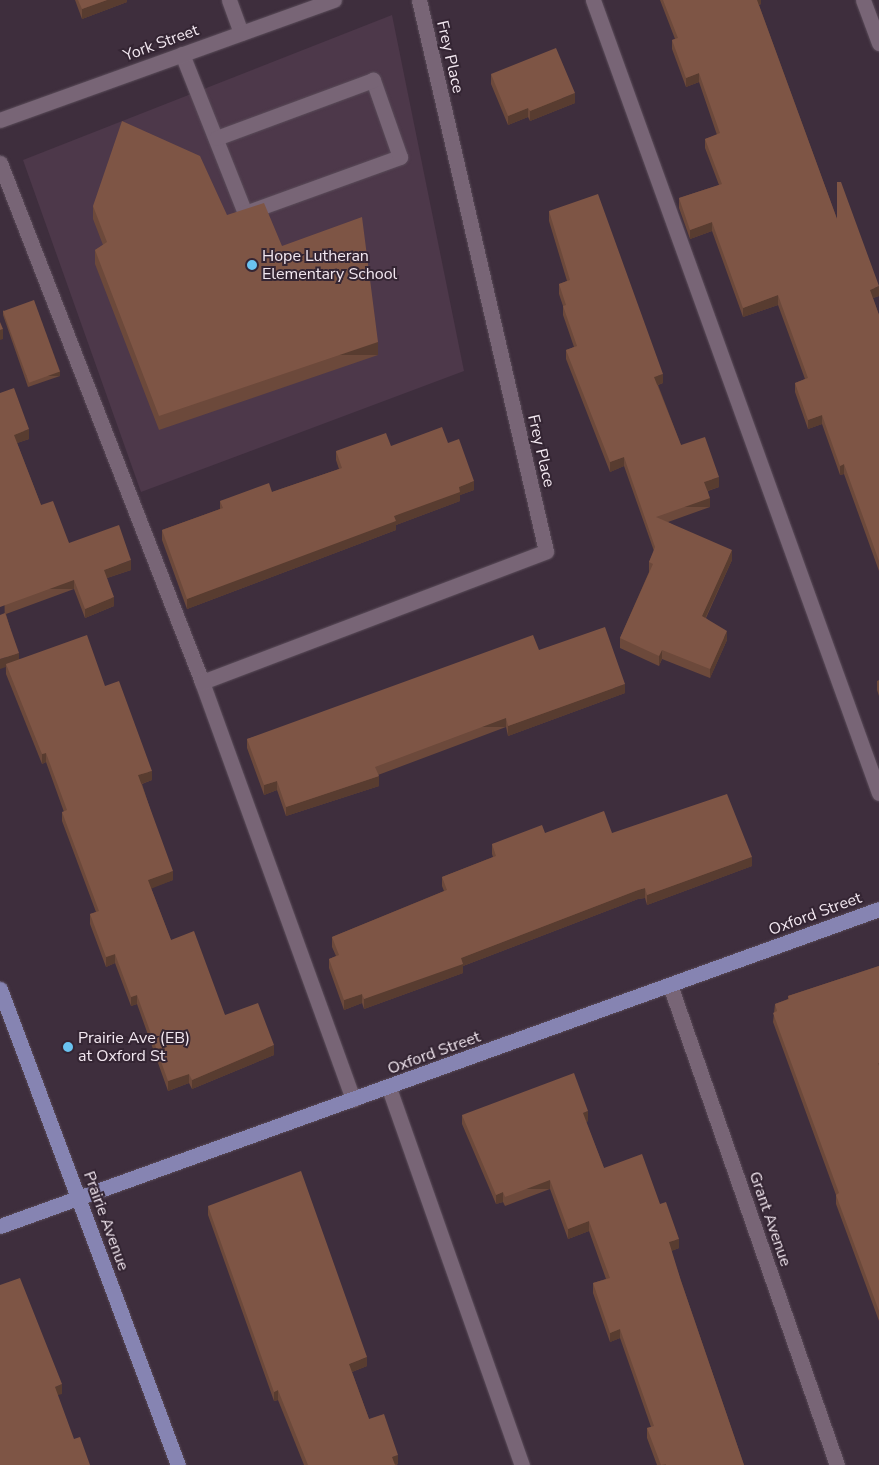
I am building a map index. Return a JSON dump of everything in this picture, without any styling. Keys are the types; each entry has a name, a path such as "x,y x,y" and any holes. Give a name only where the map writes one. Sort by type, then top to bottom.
{"main road":[{"name":"Oxford Street","path":"0,1226 389,1088 879,909"},
{"name":"Prairie Avenue","path":"0,988 178,1465"}],"street":[{"path":"228,0 241,33"},
{"name":"York Street","path":"0,120 334,0"},
{"name":"Frey Place","path":"202,682 546,551 419,0"},
{"path":"592,0 879,793"},
{"path":"863,0 879,43"},
{"path":"182,54 246,213 400,157 373,80 216,138"},
{"path":"0,163 202,682 353,1100"},
{"name":"Grant Avenue","path":"670,985 838,1465"},
{"path":"389,1088 522,1465"}],"shaded area":[{"name":"Hope Lutheran Elementary School","path":"392,15 464,371 141,492 23,160"}],"building":[{"path":"78,0 107,0 82,9"},
{"path":"663,0 757,0 837,219 837,182 841,182 879,286 870,290 879,315 879,561 844,464 840,466 822,415 808,420 795,383 808,378 778,295 743,308 712,222 690,230 679,198 722,184 705,139 720,133 699,73 686,78 672,40 678,38"},
{"path":"556,48 575,93 530,111 528,108 508,116 491,74"},
{"path":"122,121 200,156 227,215 264,203 282,246 362,217 378,342 159,416 95,250 107,242 93,206"},
{"path":"598,194 663,374 654,377 681,445 705,437 719,477 704,482 710,498 656,517 732,550 702,616 727,631 710,669 662,650 659,656 620,638 653,564 649,562 655,547 624,457 610,462 566,350 577,346 563,306 566,305 559,284 570,280 549,211"},
{"path":"34,300 60,371 29,383 3,311"},
{"path":"14,388 29,429 14,435 41,505 53,501 69,543 119,525 131,560 104,570 114,597 85,609 74,580 0,607 0,393"},
{"path":"442,427 448,443 459,439 474,481 459,487 460,492 394,516 396,521 187,599 162,530 223,508 220,501 269,483 272,492 342,468 336,451 386,433 391,446"},
{"path":"5,613 19,653 0,659 0,615"},
{"path":"605,627 625,684 508,726 506,718 375,767 379,776 286,807 277,781 264,785 247,739 533,635 539,650"},
{"path":"87,635 105,686 119,681 152,771 138,775 173,871 148,880 171,940 194,931 225,1015 258,1003 274,1045 192,1080 189,1074 168,1081 137,995 131,997 115,954 106,957 90,914 99,911 62,812 67,810 46,753 42,754 6,664"},
{"path":"727,794 752,857 647,895 645,888 638,890 461,958 463,964 364,999 362,994 344,1000 329,959 339,955 332,937 447,890 442,877 496,856 492,844 542,825 545,833 604,811 612,833"},
{"path":"879,966 879,1311 836,1195 839,1193 773,1013 777,1011 775,1004 789,999 788,996"},
{"path":"574,1073 588,1111 583,1113 604,1168 642,1154 660,1204 666,1202 679,1239 669,1242 744,1465 661,1465 647,1428 654,1426 620,1329 610,1333 593,1283 610,1278 589,1221 568,1229 550,1180 505,1197 503,1192 496,1195 462,1115"},
{"path":"301,1171 367,1357 349,1364 369,1419 384,1414 398,1455 392,1457 395,1465 308,1465 278,1390 274,1392 208,1206"},
{"path":"20,1278 62,1384 55,1387 74,1439 80,1437 90,1465 0,1465 0,1285"}],"place":[{"name":"Hope Lutheran Elementary School","path":"252,265"},
{"name":"Prairie Ave (EB) at Oxford St","path":"68,1047"}]}
